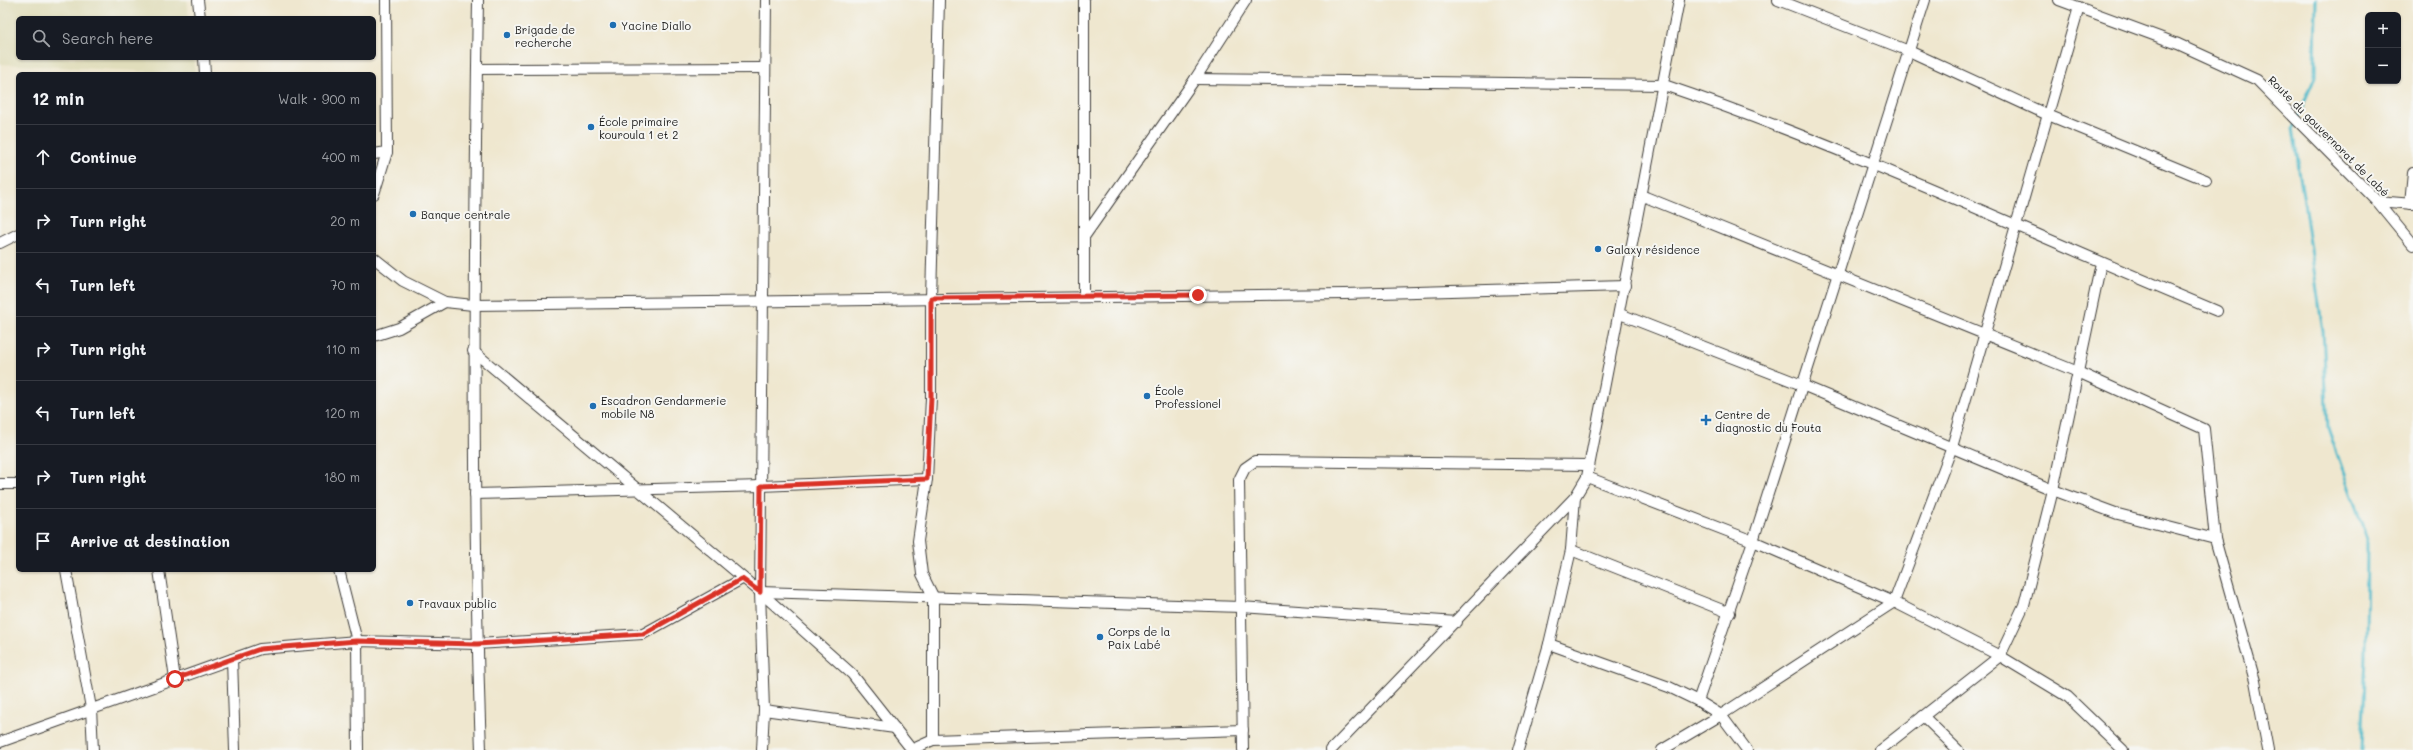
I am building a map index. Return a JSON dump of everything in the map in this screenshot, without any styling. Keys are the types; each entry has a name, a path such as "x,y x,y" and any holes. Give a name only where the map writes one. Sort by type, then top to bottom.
{"street":[{"path":"198,0 200,16"},
{"path":"376,188 387,152 386,0"},
{"path":"478,0 473,305 477,644 481,750"},
{"path":"762,750 764,710 760,592 766,0"},
{"path":"933,740 934,596 922,574 918,540 927,479 931,398 931,298 939,0"},
{"path":"1084,0 1084,297"},
{"path":"1084,237 1194,79 1246,0"},
{"path":"1331,750 1575,497 1587,477 1643,196 1679,0"},
{"path":"1778,0 1909,51 2048,115 2206,180"},
{"path":"1698,701 1730,613 1925,0"},
{"name":"Route du gouvernorat de Labé","path":"2059,0 2079,6 2178,44 2257,80 2377,201 2413,245"},
{"path":"1662,750 1721,715 1894,602 1952,447 2079,6"},
{"path":"204,60 205,72"},
{"path":"477,69 765,68"},
{"path":"1194,79 1664,86 1727,106 1873,164 2100,263 2217,311"},
{"path":"376,154 387,152"},
{"path":"2377,201 2411,204 2413,172"},
{"path":"1643,196 2078,372 2204,429 2215,539 2255,681 2268,750"},
{"path":"0,243 16,235"},
{"path":"376,260 403,281 445,302 473,305 931,298 1345,294 1625,286"},
{"path":"1880,750 2000,656 2024,605 2053,490 2100,263"},
{"path":"376,335 398,328 445,302"},
{"path":"1620,314 1802,385 2053,490 2118,514 2215,539"},
{"path":"474,351 742,579 760,592 852,674 912,750 933,740 1243,730"},
{"path":"1244,750 1239,480 1245,468 1255,461 1589,465"},
{"path":"1587,477 1753,541 1894,602 2000,656 2068,697 2122,750"},
{"path":"475,494 761,486 927,479"},
{"path":"0,484 16,484"},
{"path":"1518,750 1549,644 1571,550 1575,497"},
{"path":"1571,550 1730,613"},
{"path":"66,572 91,708 93,750"},
{"path":"159,572 175,679"},
{"path":"339,572 356,641 358,750"},
{"path":"0,742 91,708 260,649 356,641 477,644 643,634 742,579"},
{"path":"760,592 934,596 1241,607 1456,622"},
{"path":"1549,644 1669,687 1698,701 1721,715 1747,750"},
{"path":"232,659 235,750"},
{"path":"764,710 894,728"},
{"path":"1923,716 1958,750"}],"shaded area":[{"path":"0,0 187,0 189,16 16,16 16,60 193,60 195,72 156,72 0,64"}],"waterway":[{"path":"2316,0 2315,77 2293,128 2323,331 2328,428 2367,539 2366,656 2362,750"}],"place":[{"name":"Yacine Diallo","path":"613,25"},
{"name":"Brigade de recherche","path":"507,35"},
{"name":"École primaire kouroula 1 et 2","path":"591,127"},
{"name":"Banque centrale","path":"413,214"},
{"name":"Galaxy résidence","path":"1598,249"},
{"name":"École Professionel","path":"1147,396"},
{"name":"Escadron Gendarmerie mobile N8","path":"593,406"},
{"name":"Centre de diagnostic du Fouta","path":"1706,420"},
{"name":"Travaux public","path":"410,603"},
{"name":"Corps de la Paix Labé","path":"1100,637"}],"route":[{"path":"175,679 260,649 356,641 477,644 643,634 742,579 760,592 761,486 927,479 931,398 931,298 1198,295"}]}
